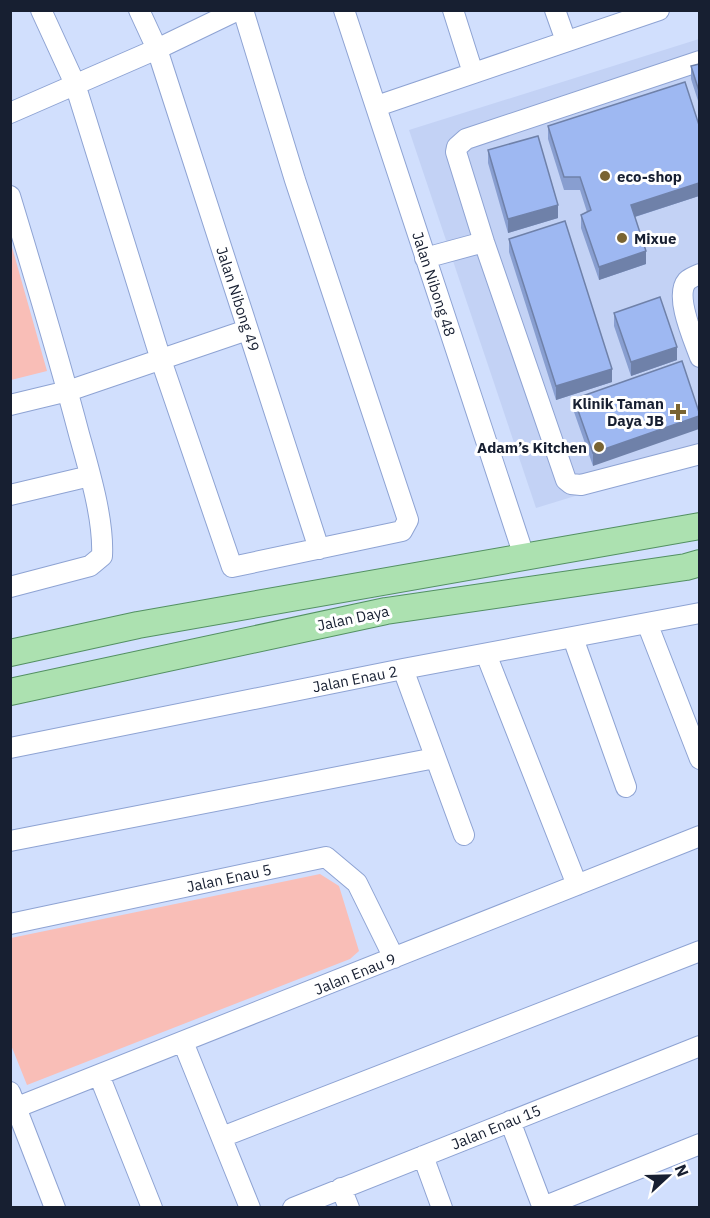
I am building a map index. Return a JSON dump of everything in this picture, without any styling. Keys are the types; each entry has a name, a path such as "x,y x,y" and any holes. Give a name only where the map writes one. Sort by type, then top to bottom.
{"main road":[{"name":"Jalan Daya","path":"10,653 138,625 699,526"},
{"name":"Jalan Daya","path":"10,692 386,611 699,563"}],"street":[{"path":"42,10 75,84 161,360 232,567 402,531 408,520 295,180 243,10"},
{"name":"Jalan Nibong 49","path":"139,10 157,49 319,549"},
{"path":"10,113 157,49 238,10"},
{"name":"Jalan Nibong 48","path":"344,10 524,556"},
{"path":"453,10 473,73"},
{"path":"555,10 566,41"},
{"path":"377,106 656,11"},
{"path":"699,61 461,142 457,147 457,158 484,242 566,480 571,484 581,485 699,453"},
{"path":"10,196 68,392 90,476 103,542 102,556 90,566 10,587"},
{"path":"425,258 484,242"},
{"path":"699,274 687,281 683,288 684,309 699,357"},
{"path":"10,405 68,392 247,330"},
{"path":"10,495 90,476"},
{"name":"Jalan Enau 2","path":"10,748 403,669 699,613"},
{"path":"647,623 699,759"},
{"path":"573,638 626,787"},
{"path":"486,654 577,885"},
{"path":"403,669 464,835"},
{"path":"10,841 435,758"},
{"name":"Jalan Enau 9","path":"12,1103 99,1075 699,837"},
{"name":"Jalan Enau 5","path":"10,924 326,857 357,883 394,958"},
{"path":"222,1137 699,951"},
{"path":"183,1042 250,1208"},
{"name":"Jalan Enau 15","path":"292,1208 699,1046"},
{"path":"99,1075 152,1208"},
{"path":"12,1103 56,1208"},
{"path":"510,1121 543,1207 699,1144"},
{"path":"423,1156 442,1208"},
{"path":"341,1188 348,1208"}],"shaded area":[{"path":"699,39 699,458 536,508 409,130"},
{"path":"10,240 47,371 11,380 10,380"},
{"path":"320,874 339,886 359,951 350,959 27,1085 11,1045 11,938"}],"building":[{"path":"699,64 699,91 691,66"},
{"path":"685,82 699,125 699,183 631,205 646,251 599,267 581,215 591,210 580,177 564,177 548,126"},
{"path":"538,136 558,205 508,219 488,150"},
{"path":"565,221 612,369 556,386 509,239"},
{"path":"660,297 677,347 631,362 614,313"},
{"path":"682,361 699,416 593,453 574,399"}],"place":[{"name":"eco-shop","path":"605,176"},
{"name":"Mixue","path":"622,238"},
{"name":"Klinik Taman Daya JB","path":"678,412"},
{"name":"Adam’s Kitchen","path":"599,447"}]}
